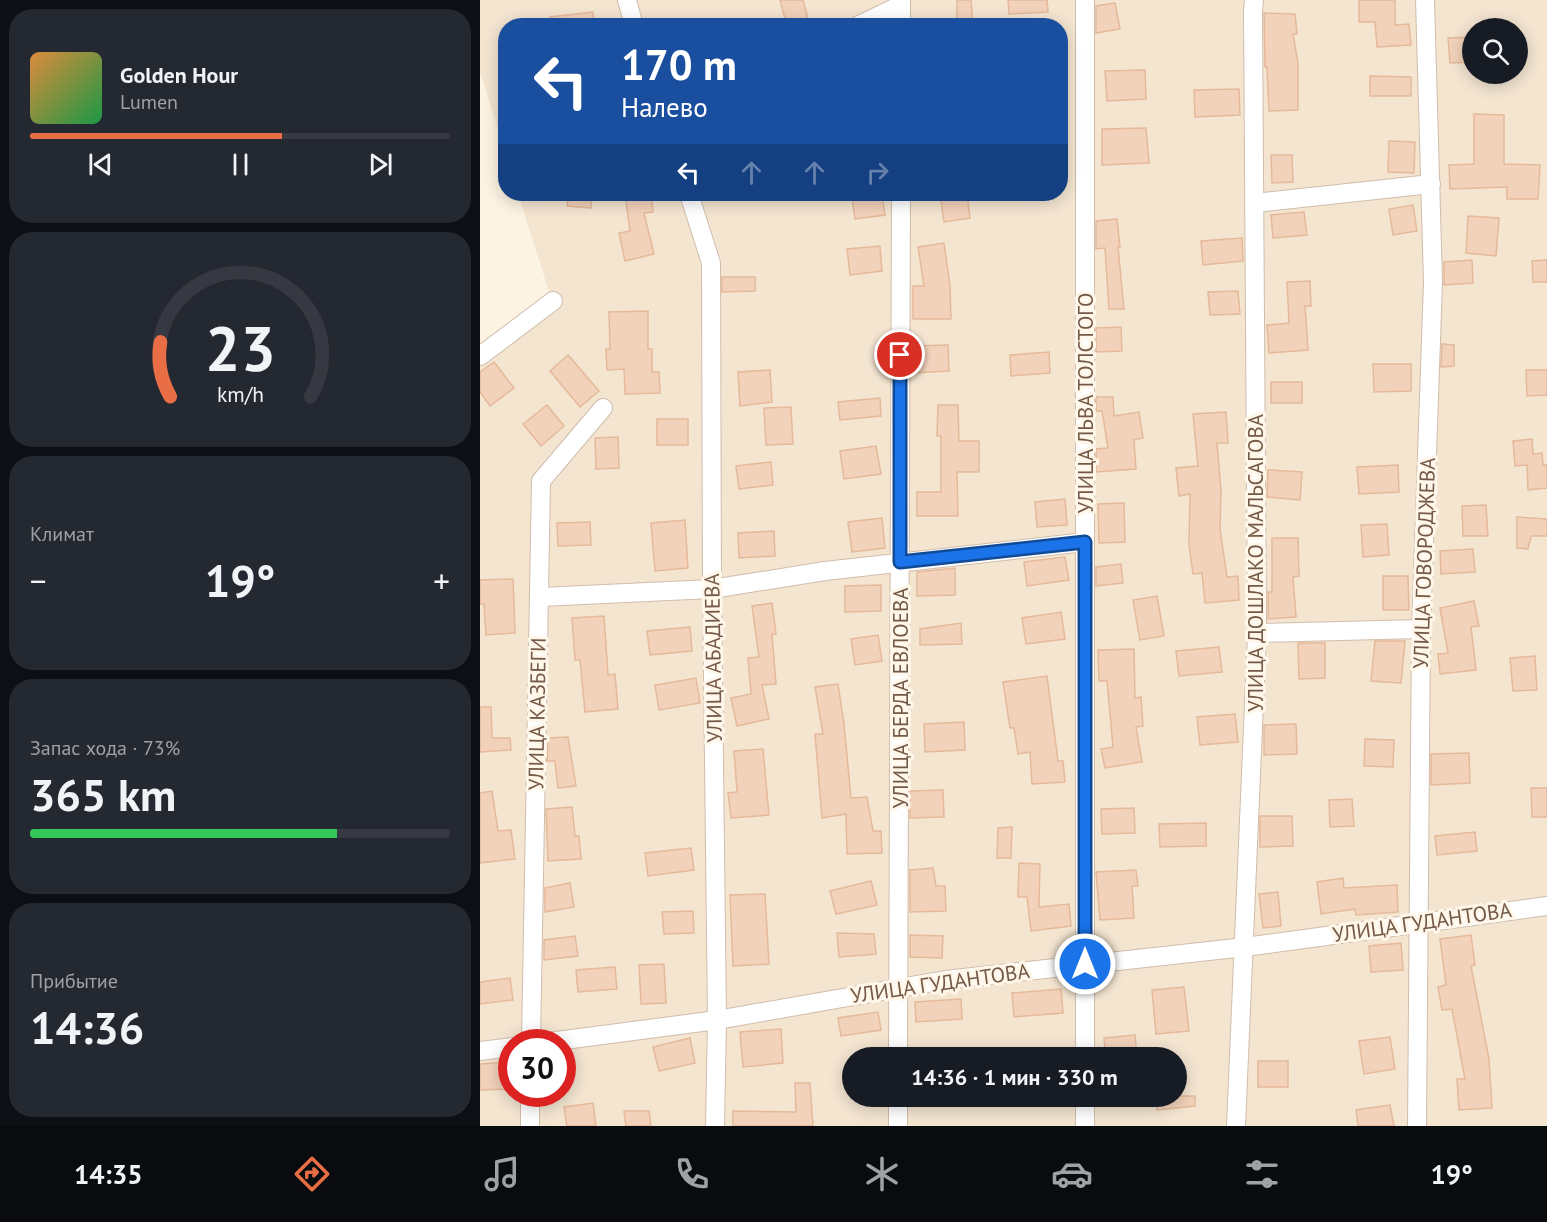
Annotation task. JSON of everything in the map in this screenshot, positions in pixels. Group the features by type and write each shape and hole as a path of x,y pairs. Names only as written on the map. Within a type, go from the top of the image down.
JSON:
{"street":[{"path":"627,0 632,18"},
{"name":"УЛИЦА ЛЬВА ТОЛСТОГО","path":"1084,0 1085,1047"},
{"name":"УЛИЦА ДОШЛАКО МАЛЬСАГОВА","path":"1236,1126 1257,633 1254,0"},
{"name":"УЛИЦА ГОВОРОДЖЕВА","path":"1417,1126 1421,629 1433,282 1425,0"},
{"path":"872,18 901,3"},
{"path":"1256,203 1431,184"},
{"name":"УЛИЦА АБАДИЕВА","path":"691,201 711,263 717,1020 715,1126"},
{"name":"УЛИЦА БЕРДА ЕВЛОЕВА","path":"898,1047 900,201"},
{"path":"480,356 552,301"},
{"name":"УЛИЦА КАЗБЕГИ","path":"531,1029 542,481 603,408"},
{"path":"540,597 712,589 825,571 1085,542"},
{"path":"1257,633 1421,629"},
{"name":"УЛИЦА ГУДАНТОВА","path":"576,1038 717,1020 899,987 1245,947 1547,906"},
{"path":"480,1051 498,1049"},
{"path":"530,1107 530,1126"},
{"path":"898,1107 898,1126"},
{"path":"1084,1126 1085,1107"}],"shaded area":[{"path":"480,0 1547,0 1547,1126 480,1126 480,356 552,301 520,201 1068,201 1068,18 498,18 498,130 480,72"}],"building":[{"path":"780,0 803,0 808,18 785,18"},
{"path":"957,0 971,0 972,18 957,18"},
{"path":"1008,0 1047,0 1048,12 1009,14"},
{"path":"1359,0 1395,0 1395,25 1409,24 1411,45 1377,47 1375,22 1359,22"},
{"path":"1115,3 1120,29 1096,33 1096,6"},
{"path":"593,12 593,18 550,18"},
{"path":"1264,13 1295,14 1297,34 1293,34 1298,63 1298,110 1269,111"},
{"path":"1462,37 1462,62 1450,63 1448,38"},
{"path":"1145,70 1146,99 1107,101 1105,71"},
{"path":"1370,76 1411,77 1411,96 1370,96"},
{"path":"1239,89 1240,115 1195,117 1194,90"},
{"path":"1474,114 1504,115 1504,164 1540,165 1538,199 1507,199 1507,187 1450,189 1449,165 1474,164"},
{"path":"1146,128 1149,163 1102,165 1102,129"},
{"path":"1389,141 1415,142 1414,173 1388,172"},
{"path":"1271,155 1292,155 1293,182 1272,183"},
{"path":"568,201 592,201 591,208 567,206"},
{"path":"626,201 652,201 653,212 644,213 654,254 625,261 619,233 630,231"},
{"path":"852,201 883,201 885,215 855,219"},
{"path":"941,201 968,201 970,218 944,222"},
{"path":"1413,205 1417,231 1393,235 1389,209"},
{"path":"1304,212 1307,235 1273,238 1271,215"},
{"path":"1468,216 1499,218 1496,256 1466,253"},
{"path":"1117,219 1124,309 1109,309 1105,248 1096,249 1096,221"},
{"path":"1242,238 1243,261 1203,265 1201,241"},
{"path":"944,243 950,286 951,319 913,319 913,286 924,286 918,247"},
{"path":"880,246 882,271 850,275 847,249"},
{"path":"1472,260 1473,283 1444,285 1444,262"},
{"path":"1547,260 1547,282 1533,282 1532,261"},
{"path":"722,277 755,277 755,291 722,292"},
{"path":"1310,281 1311,306 1305,306 1308,350 1269,353 1267,325 1289,323 1287,282"},
{"path":"1238,291 1240,314 1210,315 1208,292"},
{"path":"648,311 648,349 652,349 652,372 659,372 660,393 625,394 624,369 607,370 606,349 610,349 609,312"},
{"path":"1121,327 1122,351 1096,352 1096,328"},
{"path":"1442,344 1454,345 1454,366 1441,367"},
{"path":"948,345 949,371 913,373 912,346"},
{"path":"1049,352 1050,373 1011,376 1010,355"},
{"path":"568,355 599,391 580,407 550,371"},
{"path":"494,362 514,388 490,406 480,392 480,372"},
{"path":"1373,364 1411,364 1411,391 1374,392"},
{"path":"770,370 772,402 740,406 738,372"},
{"path":"1526,370 1547,370 1547,395 1527,396"},
{"path":"1271,382 1302,382 1302,403 1271,403"},
{"path":"1096,397 1113,397 1114,416 1139,412 1143,438 1134,440 1136,469 1096,472 1096,449 1108,448 1102,411 1096,411"},
{"path":"880,398 881,416 840,420 838,402"},
{"path":"547,405 564,426 541,446 523,424"},
{"path":"938,405 958,405 959,441 979,441 979,472 957,472 958,516 917,516 917,492 941,492 941,436 937,436"},
{"path":"791,407 793,444 766,445 764,408"},
{"path":"1226,412 1228,443 1217,443 1221,491 1220,529 1227,577 1238,576 1239,600 1205,603 1202,573 1193,574 1189,544 1190,494 1179,496 1176,468 1198,466 1193,414"},
{"path":"657,419 688,419 688,445 657,445"},
{"path":"618,437 619,468 596,469 595,438"},
{"path":"1532,439 1533,454 1542,453 1543,465 1547,465 1547,488 1528,490 1527,465 1515,466 1513,441"},
{"path":"876,446 881,474 844,479 840,451"},
{"path":"771,462 773,485 739,489 736,466"},
{"path":"1398,465 1399,492 1359,494 1357,467"},
{"path":"1268,470 1302,472 1300,500 1267,497"},
{"path":"1065,499 1067,525 1037,527 1035,502"},
{"path":"1124,503 1125,542 1099,543 1098,504"},
{"path":"1486,505 1488,536 1463,536 1462,506"},
{"path":"1517,517 1547,519 1547,536 1531,536 1528,549 1517,548"},
{"path":"882,518 885,548 852,552 848,522"},
{"path":"685,520 688,568 655,571 651,523"},
{"path":"590,522 591,545 558,546 557,523"},
{"path":"1387,524 1389,555 1363,557 1361,525"},
{"path":"774,531 775,556 739,558 738,533"},
{"path":"1272,538 1298,538 1299,576 1293,577 1296,617 1268,619 1268,592 1272,592"},
{"path":"1473,549 1475,572 1441,574 1440,551"},
{"path":"1065,557 1069,580 1027,586 1024,562"},
{"path":"1121,564 1123,583 1096,586 1096,567"},
{"path":"955,568 955,595 917,596 917,572"},
{"path":"1383,576 1408,576 1409,610 1383,610"},
{"path":"513,579 515,633 486,635 484,604 480,604 480,580"},
{"path":"881,585 881,611 845,612 845,586"},
{"path":"1157,596 1164,636 1140,640 1133,600"},
{"path":"1474,601 1479,626 1471,627 1476,670 1440,674 1438,654 1448,653 1440,608"},
{"path":"772,603 776,634 772,634 776,684 762,685 769,719 737,726 731,698 751,694 748,658 759,657 752,606"},
{"path":"1061,612 1065,639 1026,644 1022,618"},
{"path":"604,616 608,675 615,674 618,709 585,712 580,660 575,660 572,618"},
{"path":"961,623 962,644 920,645 920,629"},
{"path":"690,627 692,651 650,655 647,631"},
{"path":"878,635 882,661 855,665 851,639"},
{"path":"1375,641 1405,641 1401,683 1371,681"},
{"path":"1298,643 1325,643 1325,678 1299,679"},
{"path":"1219,647 1222,672 1179,676 1176,651"},
{"path":"1134,649 1135,698 1141,697 1143,726 1136,727 1142,762 1105,768 1101,749 1113,747 1107,681 1099,681 1098,650"},
{"path":"1535,656 1537,690 1513,691 1510,658"},
{"path":"1047,676 1058,761 1063,761 1065,782 1032,784 1030,752 1018,754 1014,728 1010,728 1003,682"},
{"path":"696,678 700,703 659,710 655,685"},
{"path":"838,684 851,798 867,797 873,831 881,831 882,853 847,854 846,814 822,818 815,734 823,734 815,687"},
{"path":"480,707 491,707 492,738 510,738 511,750 480,752"},
{"path":"1235,714 1238,742 1200,745 1197,717"},
{"path":"964,722 965,750 925,752 924,724"},
{"path":"1296,724 1297,754 1264,755 1264,725"},
{"path":"568,737 576,786 558,788 555,761 547,761 548,738"},
{"path":"1365,739 1394,740 1393,767 1364,766"},
{"path":"763,749 769,815 731,818 728,793 737,792 734,751"},
{"path":"1469,753 1470,783 1431,785 1431,754"},
{"path":"1531,788 1547,788 1547,817 1532,817"},
{"path":"943,790 944,817 910,818 910,791"},
{"path":"492,791 498,831 511,830 515,859 480,863 480,793"},
{"path":"1352,799 1354,826 1330,827 1329,800"},
{"path":"572,807 575,836 579,836 581,859 548,861 546,809"},
{"path":"1134,808 1135,833 1102,834 1101,809"},
{"path":"1260,816 1292,816 1293,846 1260,847"},
{"path":"1206,823 1206,846 1160,847 1159,824"},
{"path":"1012,827 1011,858 997,858 998,828"},
{"path":"1475,832 1477,851 1437,855 1435,836"},
{"path":"691,848 694,870 648,876 645,853"},
{"path":"1019,863 1040,864 1039,907 1069,904 1071,926 1031,931 1027,897 1018,897"},
{"path":"933,868 936,886 945,886 946,911 910,912 910,870"},
{"path":"1136,870 1138,886 1132,886 1134,918 1100,920 1096,872"},
{"path":"1343,878 1344,888 1397,885 1398,912 1356,915 1355,909 1321,914 1317,882"},
{"path":"871,881 877,905 836,914 830,891"},
{"path":"570,883 574,907 545,912 545,888"},
{"path":"1278,892 1281,926 1263,928 1259,894"},
{"path":"765,894 769,964 733,966 730,895"},
{"path":"693,911 694,933 664,934 662,912"},
{"path":"837,933 874,934 876,954 839,957"},
{"path":"910,935 943,936 942,958 910,957"},
{"path":"1471,935 1475,965 1471,966 1489,1059 1492,1108 1459,1110 1457,1079 1465,1079 1452,1009 1442,1010 1438,987 1446,985 1440,939"},
{"path":"575,936 578,956 544,960 544,940"},
{"path":"1401,943 1403,970 1371,972 1369,946"},
{"path":"664,964 666,1003 641,1004 639,965"},
{"path":"615,967 617,989 578,992 576,970"},
{"path":"510,978 513,1000 480,1004 480,982"},
{"path":"1184,987 1189,1031 1156,1034 1152,990"},
{"path":"1061,989 1063,1013 1014,1017 1012,993"},
{"path":"961,999 962,1019 916,1022 915,1002"},
{"path":"878,1012 881,1030 841,1036 838,1018"},
{"path":"781,1029 783,1063 743,1067 740,1032"},
{"path":"1135,1035 1136,1047 1105,1047 1104,1038"},
{"path":"1390,1037 1395,1069 1364,1074 1359,1041"},
{"path":"690,1038 695,1063 659,1071 653,1047"},
{"path":"1258,1061 1288,1061 1288,1087 1258,1087"},
{"path":"498,1063 498,1089 480,1090 480,1064"},
{"path":"795,1083 810,1083 813,1126 733,1126 733,1111 796,1112"},
{"path":"1187,1096 1195,1096 1195,1106 1187,1107"},
{"path":"593,1103 596,1126 567,1126 564,1107"},
{"path":"1390,1105 1394,1126 1358,1126 1356,1110"},
{"path":"1157,1107 1186,1107 1157,1110"},
{"path":"624,1111 649,1111 651,1126 626,1126"}],"route":[{"path":"900,355 900,562 1085,542 1085,964"}]}
